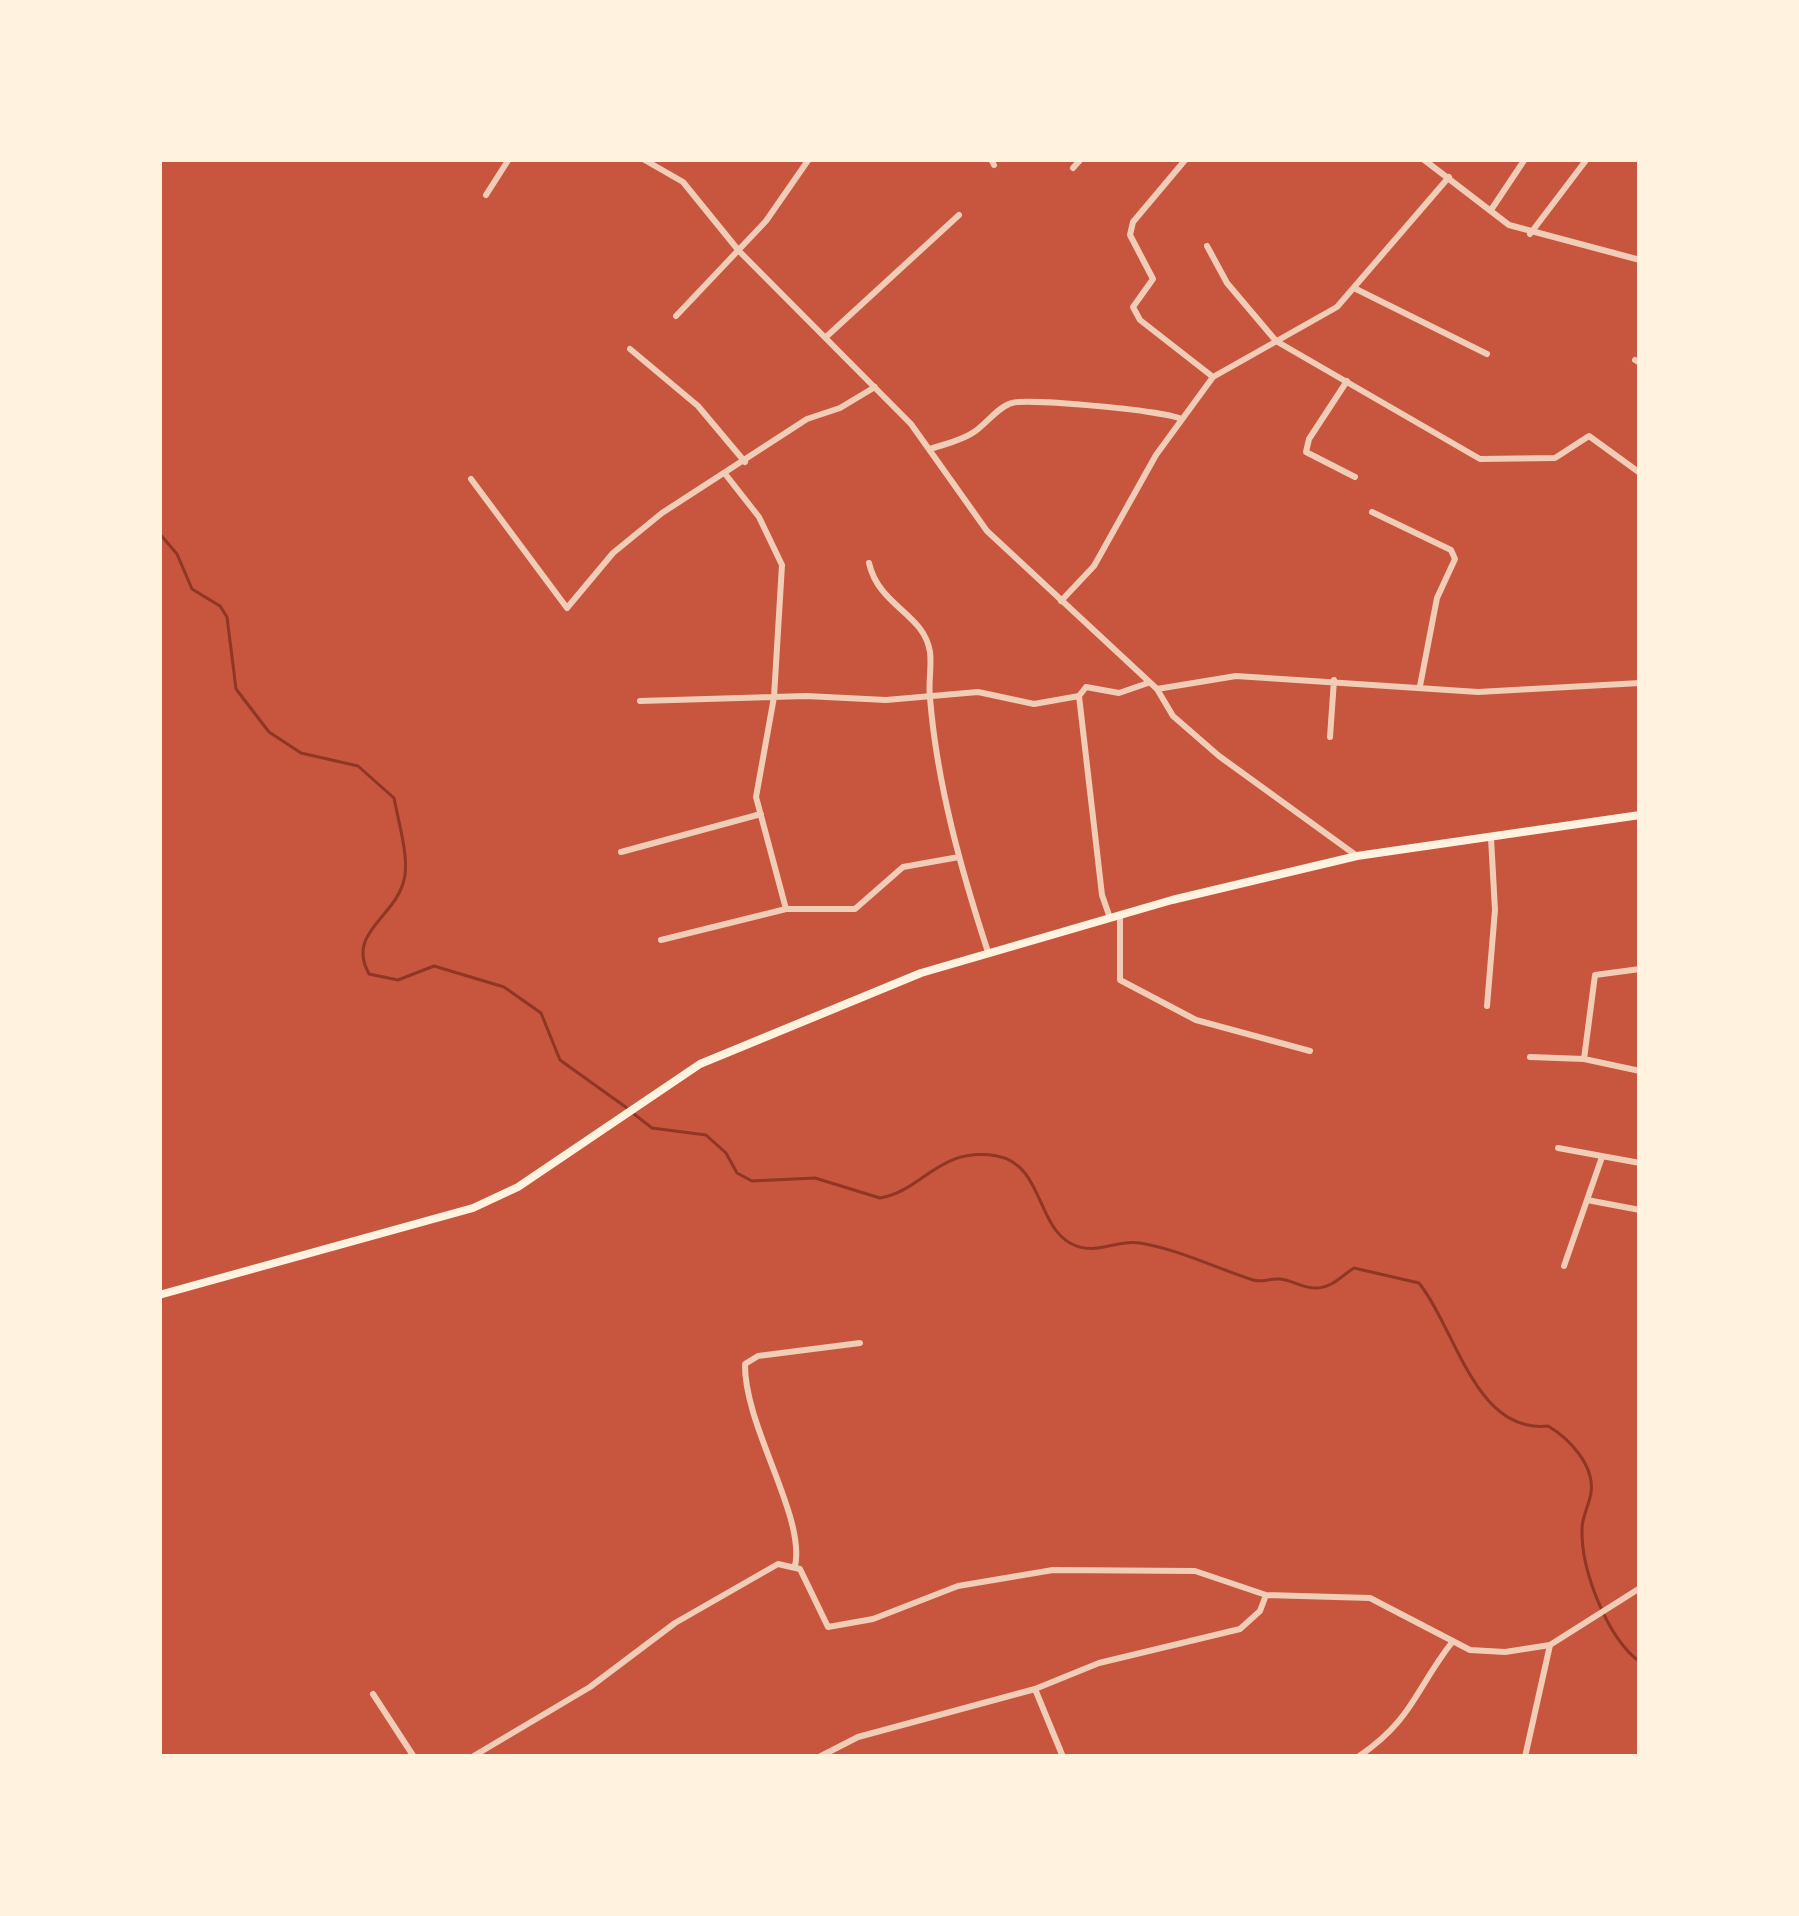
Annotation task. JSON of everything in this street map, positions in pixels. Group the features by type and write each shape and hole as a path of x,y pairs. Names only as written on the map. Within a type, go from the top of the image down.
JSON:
{"main road":[{"path":"159,1294 473,1208 518,1187 700,1064 988,952 1357,856 1640,815"}],"street":[{"path":"486,195 509,159"},
{"path":"643,159 683,182 739,251 875,387 929,449 986,531 1157,688 1174,716 1219,756 1357,856"},
{"path":"676,316 739,251 808,159"},
{"path":"1073,168 1081,159"},
{"path":"1186,159 1133,223 1130,235 1154,278 1133,307 1140,320 1213,377"},
{"path":"1423,159 1530,234 1640,260"},
{"path":"1491,210 1525,159"},
{"path":"1530,234 1586,159"},
{"path":"1061,601 1094,566 1181,419 1213,377 1337,307 1449,177"},
{"path":"826,337 958,215"},
{"path":"1207,246 1228,283 1276,341 1490,463 1555,458 1589,436 1640,473"},
{"path":"1356,289 1487,354"},
{"path":"631,349 698,406 745,462"},
{"path":"1346,381 1309,439 1306,452 1355,477"},
{"path":"471,479 567,608 631,536 807,419 840,408 875,387"},
{"path":"929,449 967,437 1012,403 1087,404 1172,413 1181,419"},
{"path":"726,475 759,517 782,565 774,697 757,781 786,909"},
{"path":"1372,512 1451,550 1455,559 1437,598 1420,686"},
{"path":"869,563 874,586 924,635 930,698 959,856 988,952"},
{"path":"1157,688 1236,676 1478,692 1640,683"},
{"path":"1330,736 1334,679"},
{"path":"640,701 930,698 978,692 1034,704 1079,696 1086,687 1119,693 1148,683"},
{"path":"1079,696 1102,895 1115,916 1120,980 1196,1019 1310,1051"},
{"path":"621,853 761,814"},
{"path":"1487,1006 1495,910 1491,838"},
{"path":"661,940 786,909 855,909 903,867 959,856"},
{"path":"1584,1059 1595,975 1640,969"},
{"path":"1530,1057 1584,1059 1640,1071"},
{"path":"1558,1148 1640,1163"},
{"path":"1564,1266 1602,1156"},
{"path":"1587,1200 1640,1210"},
{"path":"860,1343 758,1356 745,1364 759,1441 795,1541 795,1566 828,1627 873,1619 958,1586 1053,1570 1195,1571 1266,1595 1370,1598 1470,1651 1550,1645 1640,1588"},
{"path":"472,1757 590,1687 635,1648 745,1579 778,1564 795,1566"},
{"path":"819,1757 857,1737 1035,1689 1099,1663 1240,1629 1260,1610 1266,1595"},
{"path":"1358,1757 1384,1740 1416,1705 1454,1641"},
{"path":"1525,1757 1550,1645"},
{"path":"1035,1689 1063,1757"},
{"path":"373,1694 414,1757"}],"waterway":[{"path":"159,533 177,554 192,589 220,606 227,617 236,689 269,732 301,753 358,766 394,798 405,875 401,890 368,935 363,959 369,974 398,980 434,966 504,987 541,1013 560,1060 627,1108"},
{"path":"634,1114 652,1128 706,1135 726,1153 737,1173 752,1181 815,1178 880,1198 960,1157 997,1156 1023,1170 1051,1223 1079,1247 1140,1243 1253,1280 1280,1279 1310,1288 1331,1284 1354,1268 1419,1283 1485,1396 1502,1414 1523,1424 1548,1426 1585,1463 1591,1493 1582,1525 1583,1546 1591,1583 1617,1637 1640,1662"}]}
